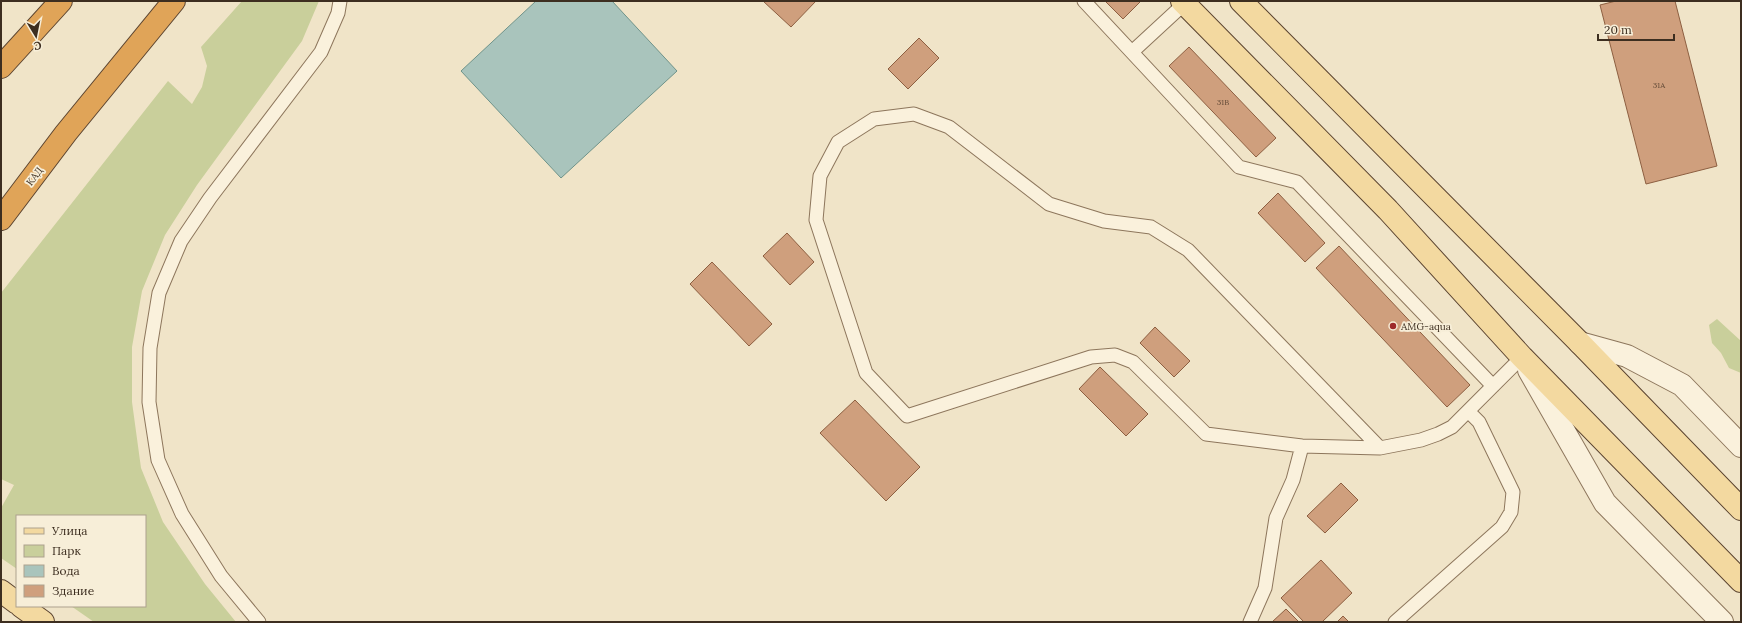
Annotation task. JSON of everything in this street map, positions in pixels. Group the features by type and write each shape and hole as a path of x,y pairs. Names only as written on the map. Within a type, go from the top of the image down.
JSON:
{"highway":[{"path":"1,67 61,1"},
{"name":"КАД","path":"1,219 66,133 174,1"}],"main road":[{"path":"1241,1 1580,343 1741,509"},
{"path":"1183,2 1388,210 1522,357 1741,581"},
{"path":"1,592 16,602"},
{"path":"22,607 43,622"}],"street":[{"path":"1580,343 1627,356 1682,385 1741,446"},
{"path":"1522,357 1605,503 1722,622"}],"lane":[{"path":"259,622 220,576 182,514 158,460 149,402 150,348 159,292 181,241 210,198 321,52 338,13 340,1"},
{"path":"1084,1 1239,167 1297,182 1492,386"},
{"path":"1132,52 1183,2"},
{"path":"1380,448 1188,250 1151,227 1104,221 1049,204 949,127 914,114 874,119 838,142 820,176 816,220 866,372 907,416 1091,357 1115,355 1133,362 1206,434 1302,446 1380,448 1438,434 1452,427 1522,357"},
{"path":"1395,622 1410,617 1502,527 1511,512 1513,492 1479,422 1468,411"},
{"path":"1250,622 1265,588 1276,518 1293,480 1302,446"}],"green space":[{"path":"242,1 319,1 302,41 197,185 165,235 142,291 132,347 132,402 141,468 163,522 205,584 236,622 94,622 72,607 146,607 146,515 16,515 16,568 1,558 1,508 14,485 1,479 1,293 168,81 192,104 202,87 207,66 201,47"},
{"path":"1717,319 1741,341 1741,373 1729,368 1721,353 1712,343 1709,325"}],"water":[{"path":"536,1 612,1 677,71 561,178 461,71"}],"building":[{"path":"763,1 816,1 791,27"},
{"path":"1105,1 1141,1 1123,19"},
{"path":"1616,1 1675,1 1717,166 1646,184 1600,5"},
{"path":"919,38 939,58 908,89 888,69"},
{"path":"1189,47 1276,138 1256,157 1169,66"},
{"path":"1278,193 1325,243 1305,262 1258,213"},
{"path":"787,233 814,262 790,285 763,256"},
{"name":"AMG-aqua","path":"1339,246 1470,385 1447,407 1316,268"},
{"path":"712,262 772,324 749,346 690,284"},
{"path":"1155,327 1190,361 1174,377 1140,343"},
{"path":"1100,367 1148,414 1126,436 1079,389"},
{"path":"855,400 920,467 886,501 820,433"},
{"path":"1341,483 1358,500 1325,533 1307,516"},
{"path":"1321,560 1352,593 1322,622 1304,622 1281,598"},
{"path":"1286,609 1299,622 1272,622"},
{"path":"1343,616 1349,622 1337,622"}],"place":[{"name":"AMG-aqua","path":"1393,326"}]}
